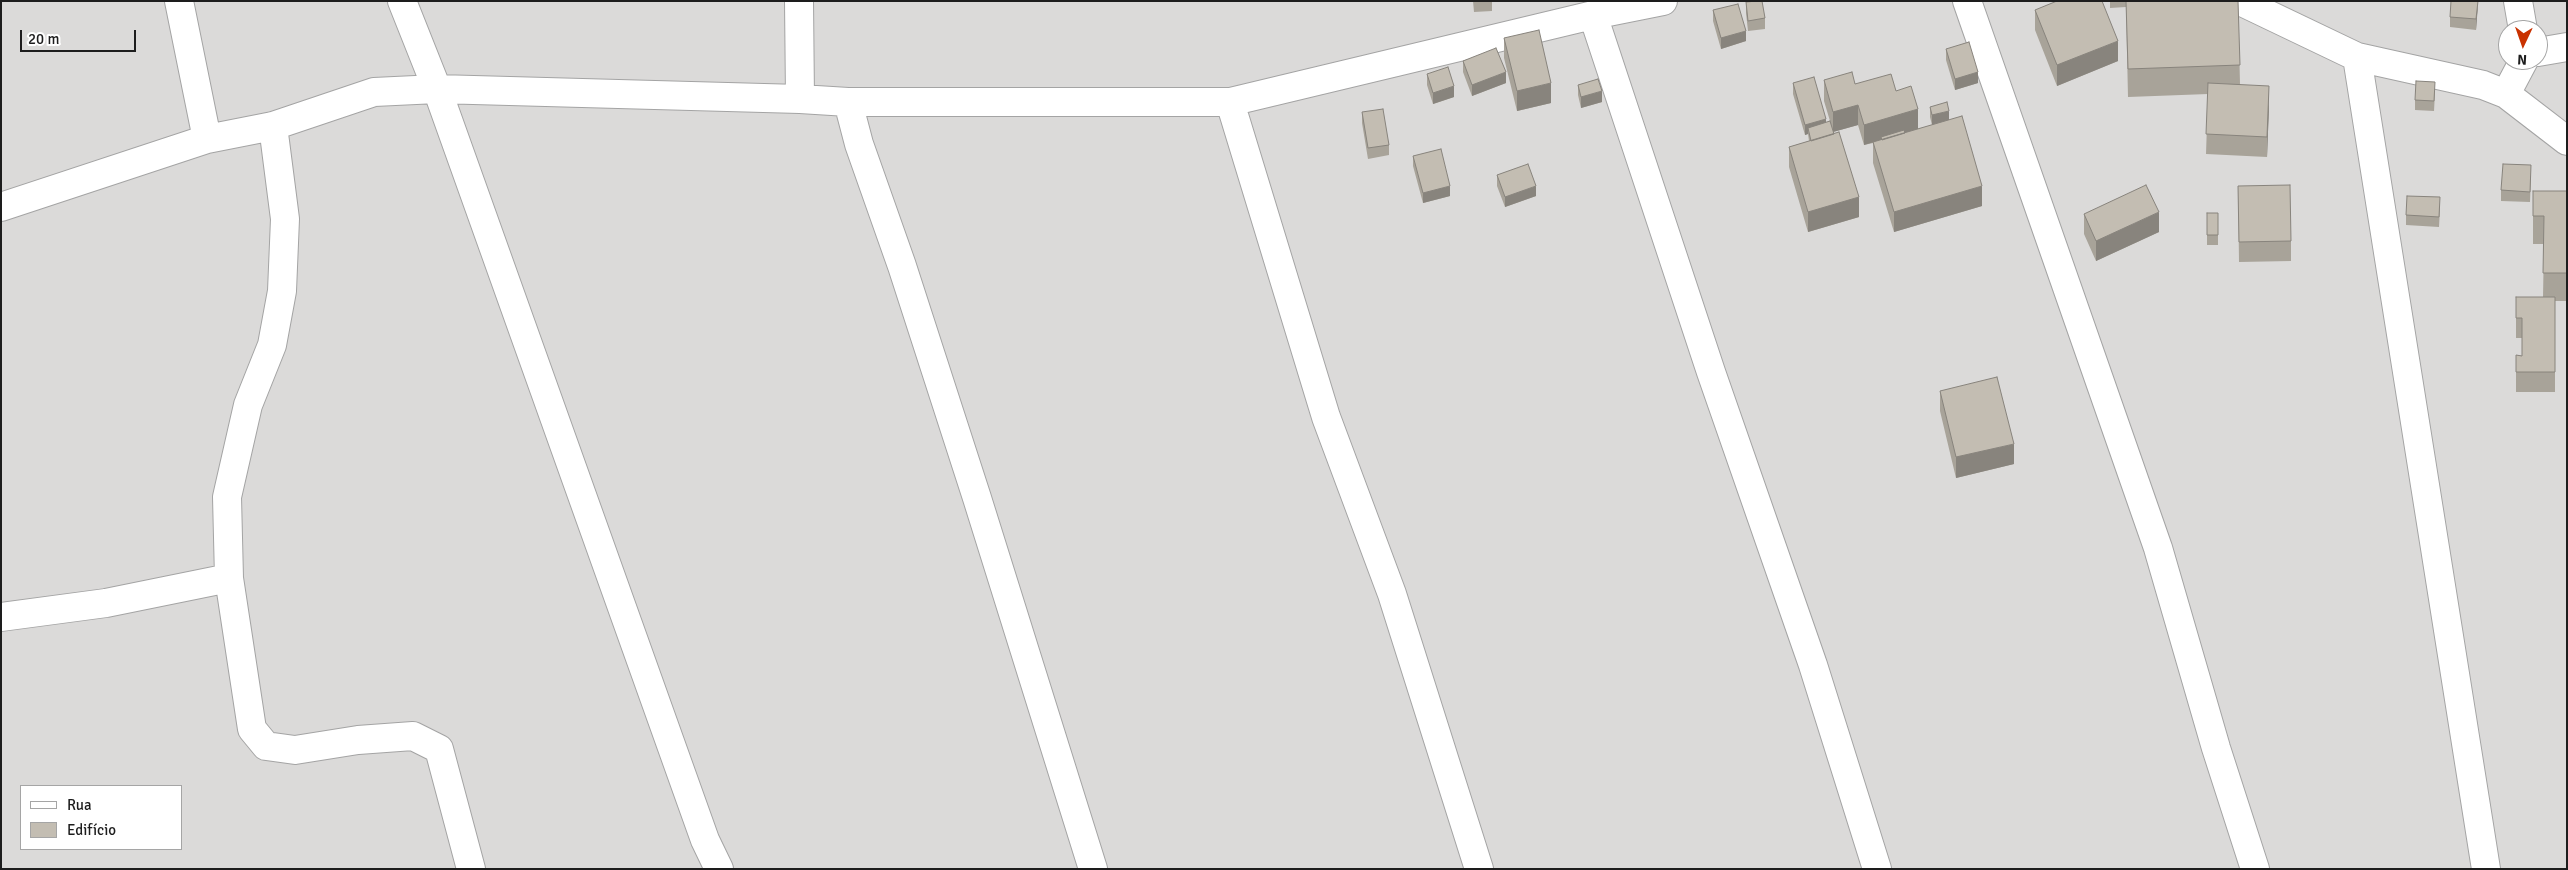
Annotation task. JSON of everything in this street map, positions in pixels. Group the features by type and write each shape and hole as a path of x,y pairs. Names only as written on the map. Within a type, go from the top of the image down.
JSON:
{"street":[{"path":"179,1 207,139"},
{"path":"402,1 437,89 702,831 719,869"},
{"path":"799,1 800,99"},
{"path":"1,207 207,139 273,126 374,92 437,89 848,102 1230,102 1593,15 1662,1"},
{"path":"1967,1 2158,548 2216,748 2255,869"},
{"path":"2240,1 2357,57 2483,85 2506,94 2567,141"},
{"path":"2518,1 2521,20"},
{"path":"1593,15 1714,381 1813,665 1877,869"},
{"path":"2548,51 2567,48"},
{"path":"2357,57 2486,869"},
{"path":"2506,94 2519,70"},
{"path":"848,102 859,144 902,266 977,498 1093,869"},
{"path":"1230,102 1326,417 1392,594 1479,869"},
{"path":"273,126 285,219 282,292 272,345 248,405 227,497 229,578 252,729 266,746 295,750 358,740 412,736 439,749 471,869"},
{"path":"1,617 106,603 229,578"}],"shaded area":[{"path":"1,1 2567,1 2567,869 1,869"}],"building":[{"path":"1762,1 1765,18 1748,21 1746,2"},
{"path":"2057,1 2102,1 2118,41 2057,65 2035,10"},
{"path":"2126,1 2238,1 2240,65 2128,69"},
{"path":"2451,1 2478,1 2476,19 2450,17"},
{"path":"1738,4 1746,31 1721,38 1713,10"},
{"path":"1539,30 1551,83 1517,91 1504,38"},
{"path":"1969,42 1978,72 1955,79 1946,49"},
{"path":"1496,48 1506,72 1472,85 1463,61"},
{"path":"1448,67 1454,86 1433,93 1427,74"},
{"path":"1852,72 1855,84 1891,74 1896,91 1911,86 1918,109 1864,125 1858,105 1833,112 1824,80"},
{"path":"1814,77 1826,119 1805,125 1793,83"},
{"path":"1598,79 1602,91 1581,97 1578,85"},
{"path":"2416,81 2435,82 2434,101 2415,100"},
{"path":"2208,83 2269,86 2267,137 2206,134"},
{"path":"1947,102 1949,111 1932,115 1930,107"},
{"path":"1383,109 1389,145 1368,148 1362,112"},
{"path":"1962,116 1982,186 1894,212 1873,142"},
{"path":"1830,121 1834,134 1811,141 1808,128"},
{"path":"1904,130 1905,133 1882,140 1881,137"},
{"path":"1839,132 1859,197 1808,212 1789,147"},
{"path":"1441,149 1450,186 1423,193 1413,156"},
{"path":"1528,164 1536,186 1505,197 1497,175"},
{"path":"2503,164 2531,165 2530,192 2501,190"},
{"path":"2146,185 2159,212 2096,241 2084,214"},
{"path":"2290,185 2291,241 2239,242 2238,186"},
{"path":"2533,191 2567,191 2567,273 2543,273 2544,216 2533,216"},
{"path":"2407,196 2440,197 2439,217 2406,215"},
{"path":"2207,213 2218,213 2218,235 2207,235"},
{"path":"2516,297 2555,297 2555,372 2516,372 2516,355 2522,356 2522,318 2516,318"},
{"path":"1997,377 2014,444 1956,457 1940,391"}]}
